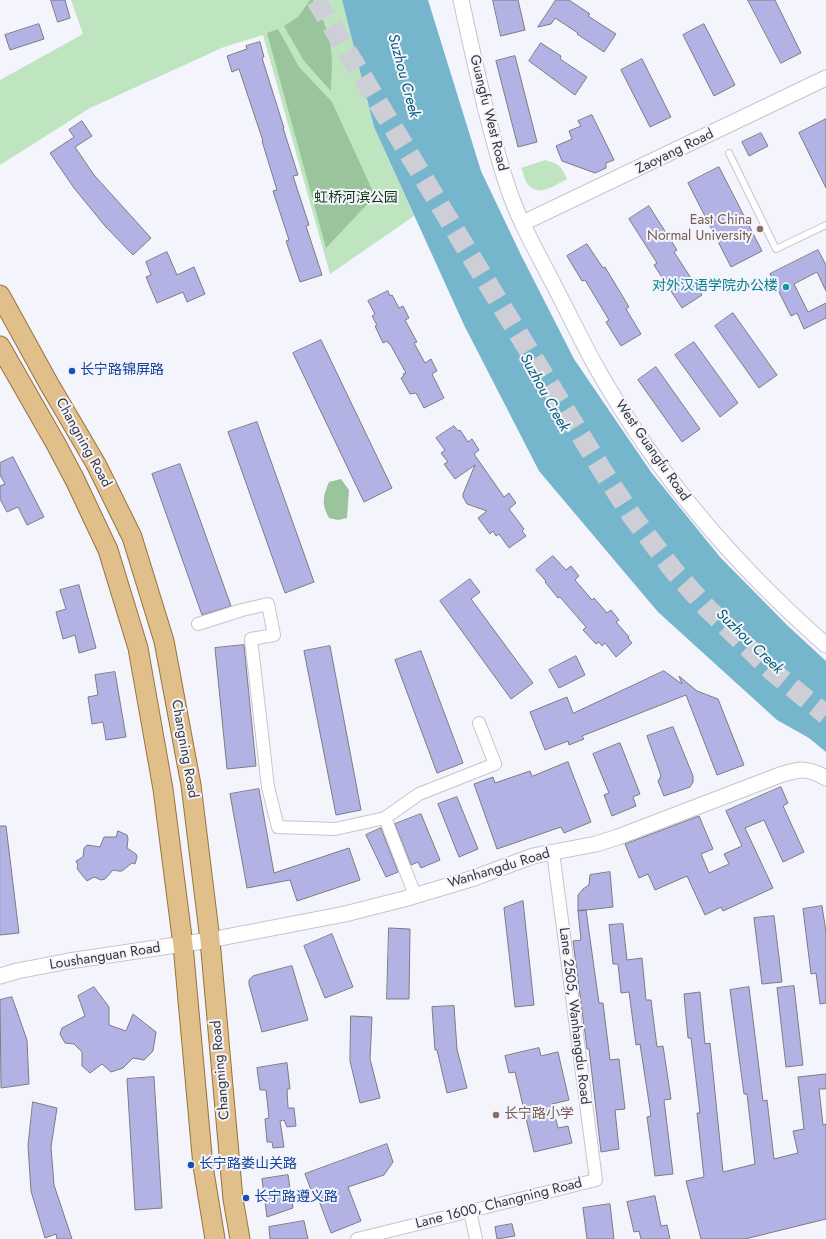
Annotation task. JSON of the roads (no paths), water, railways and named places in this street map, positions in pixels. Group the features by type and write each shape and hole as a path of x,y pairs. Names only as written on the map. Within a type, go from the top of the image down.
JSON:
{"main road":[{"name":"Changning Road","path":"0,295 49,384 96,464 132,537 164,641 191,785 210,940 232,1199 240,1239"},
{"name":"Changning Road","path":"0,346 56,444 75,480 108,550 138,648 163,789 183,945 202,1166 215,1239"}],"street":[{"name":"Guangfu West Road","path":"461,0 491,128 508,189 523,223"},
{"name":"Zaoyang Road","path":"523,223 826,78"},
{"name":"West Guangfu Road","path":"523,223 598,370 645,444 680,492 729,550 792,616 826,645"},
{"path":"198,624 242,610 268,604 274,635 251,639 268,787 278,827 335,829 385,818 419,794 495,764 479,722"},
{"name":"Wanhangdu Road","path":"210,940 345,914 474,878 533,856 596,844 618,837 765,780 798,770 812,771 826,778"},
{"path":"385,818 415,895"},
{"name":"Lane 2505, Wanhangdu Road","path":"553,852 596,1180"},
{"name":"Loushanguan Road","path":"0,976 69,961 210,940"},
{"name":"Lane 1600, Changning Road","path":"356,1239 596,1180"},
{"path":"470,1211 476,1239"}],"lane":[{"path":"729,153 776,249 826,225"}],"water":[{"name":"Suzhou Creek","path":"342,0 428,0 481,171 521,255 574,359 651,472 720,557 787,625 826,661 826,752 809,738 777,720 658,612 539,471 464,325 374,127"}],"tunnel":[{"path":"316,0 464,245 602,470 632,516 674,571 706,607 772,671 826,715"}],"place":[{"name":"East China Normal University","path":"760,229"},
{"name":"对外汉语学院办公楼","path":"786,287"},
{"name":"长宁路锦屏路","path":"72,371"},
{"name":"长宁路小学","path":"496,1115"},
{"name":"长宁路娄山关路","path":"191,1165"},
{"name":"长宁路遵义路","path":"246,1198"}],"park label":[{"name":"虹桥河滨公园","path":"356,199"}]}
